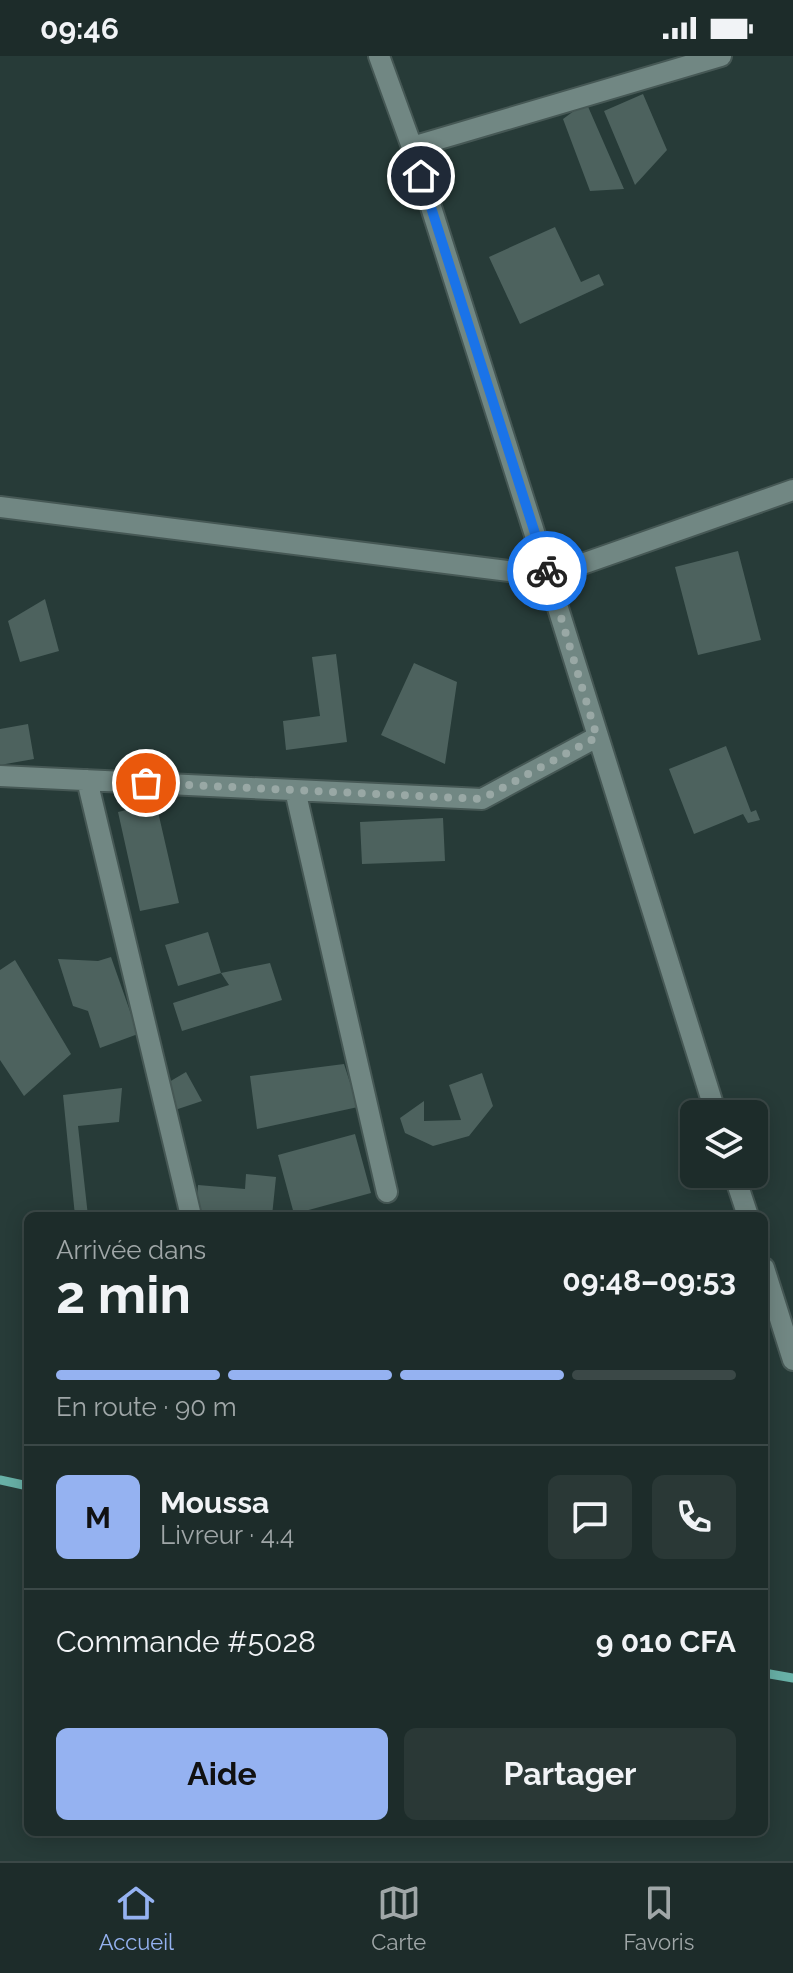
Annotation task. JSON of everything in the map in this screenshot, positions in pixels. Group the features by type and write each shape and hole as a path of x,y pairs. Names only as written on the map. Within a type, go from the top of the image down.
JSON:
{"street":[{"path":"379,56 412,147 712,1100"},
{"path":"412,147 721,56"},
{"path":"0,507 548,576 793,490"},
{"path":"0,776 482,799 597,737"},
{"path":"87,780 190,1212"},
{"path":"295,790 387,1192"},
{"path":"739,1188 747,1212"},
{"path":"768,1281 793,1360"}],"building":[{"path":"643,94 667,150 635,185 604,111"},
{"path":"586,102 624,189 590,191 563,119"},
{"path":"555,227 581,282 599,274 604,285 520,324 489,257"},
{"path":"738,551 761,640 698,655 675,567"},
{"path":"45,599 59,651 20,662 8,621"},
{"path":"336,654 347,742 286,750 283,721 320,716 312,657"},
{"path":"414,663 457,682 445,764 381,735"},
{"path":"28,724 34,759 0,765 0,729"},
{"path":"726,746 751,812 756,810 760,820 748,823 743,814 694,834 669,769"},
{"path":"156,803 179,903 140,911 118,812"},
{"path":"443,818 445,861 362,864 360,822"},
{"path":"208,932 221,973 178,986 165,945"},
{"path":"111,957 138,1034 100,1048 88,1011 73,1006 58,959 98,961"},
{"path":"15,960 71,1054 24,1096 0,1060 0,970"},
{"path":"270,963 282,1000 182,1031 173,1003 229,985 221,973"},
{"path":"344,1064 358,1107 257,1129 250,1076"},
{"path":"186,1072 202,1101 175,1110 169,1082"},
{"path":"482,1073 493,1106 469,1136 433,1146 405,1133 400,1118 424,1101 424,1121 461,1120 449,1085"},
{"path":"122,1088 119,1122 78,1126 88,1212 75,1212 63,1095"},
{"path":"355,1134 371,1193 293,1212 278,1155"},
{"path":"246,1174 276,1177 272,1212 196,1211 198,1185 245,1189"}],"waterway":[{"path":"0,1480 24,1485"},
{"path":"768,1674 793,1678"}],"way so far":[{"path":"146,783 482,799 555,762 597,737 547,571"}],"route":[{"path":"421,176 547,571"}]}
